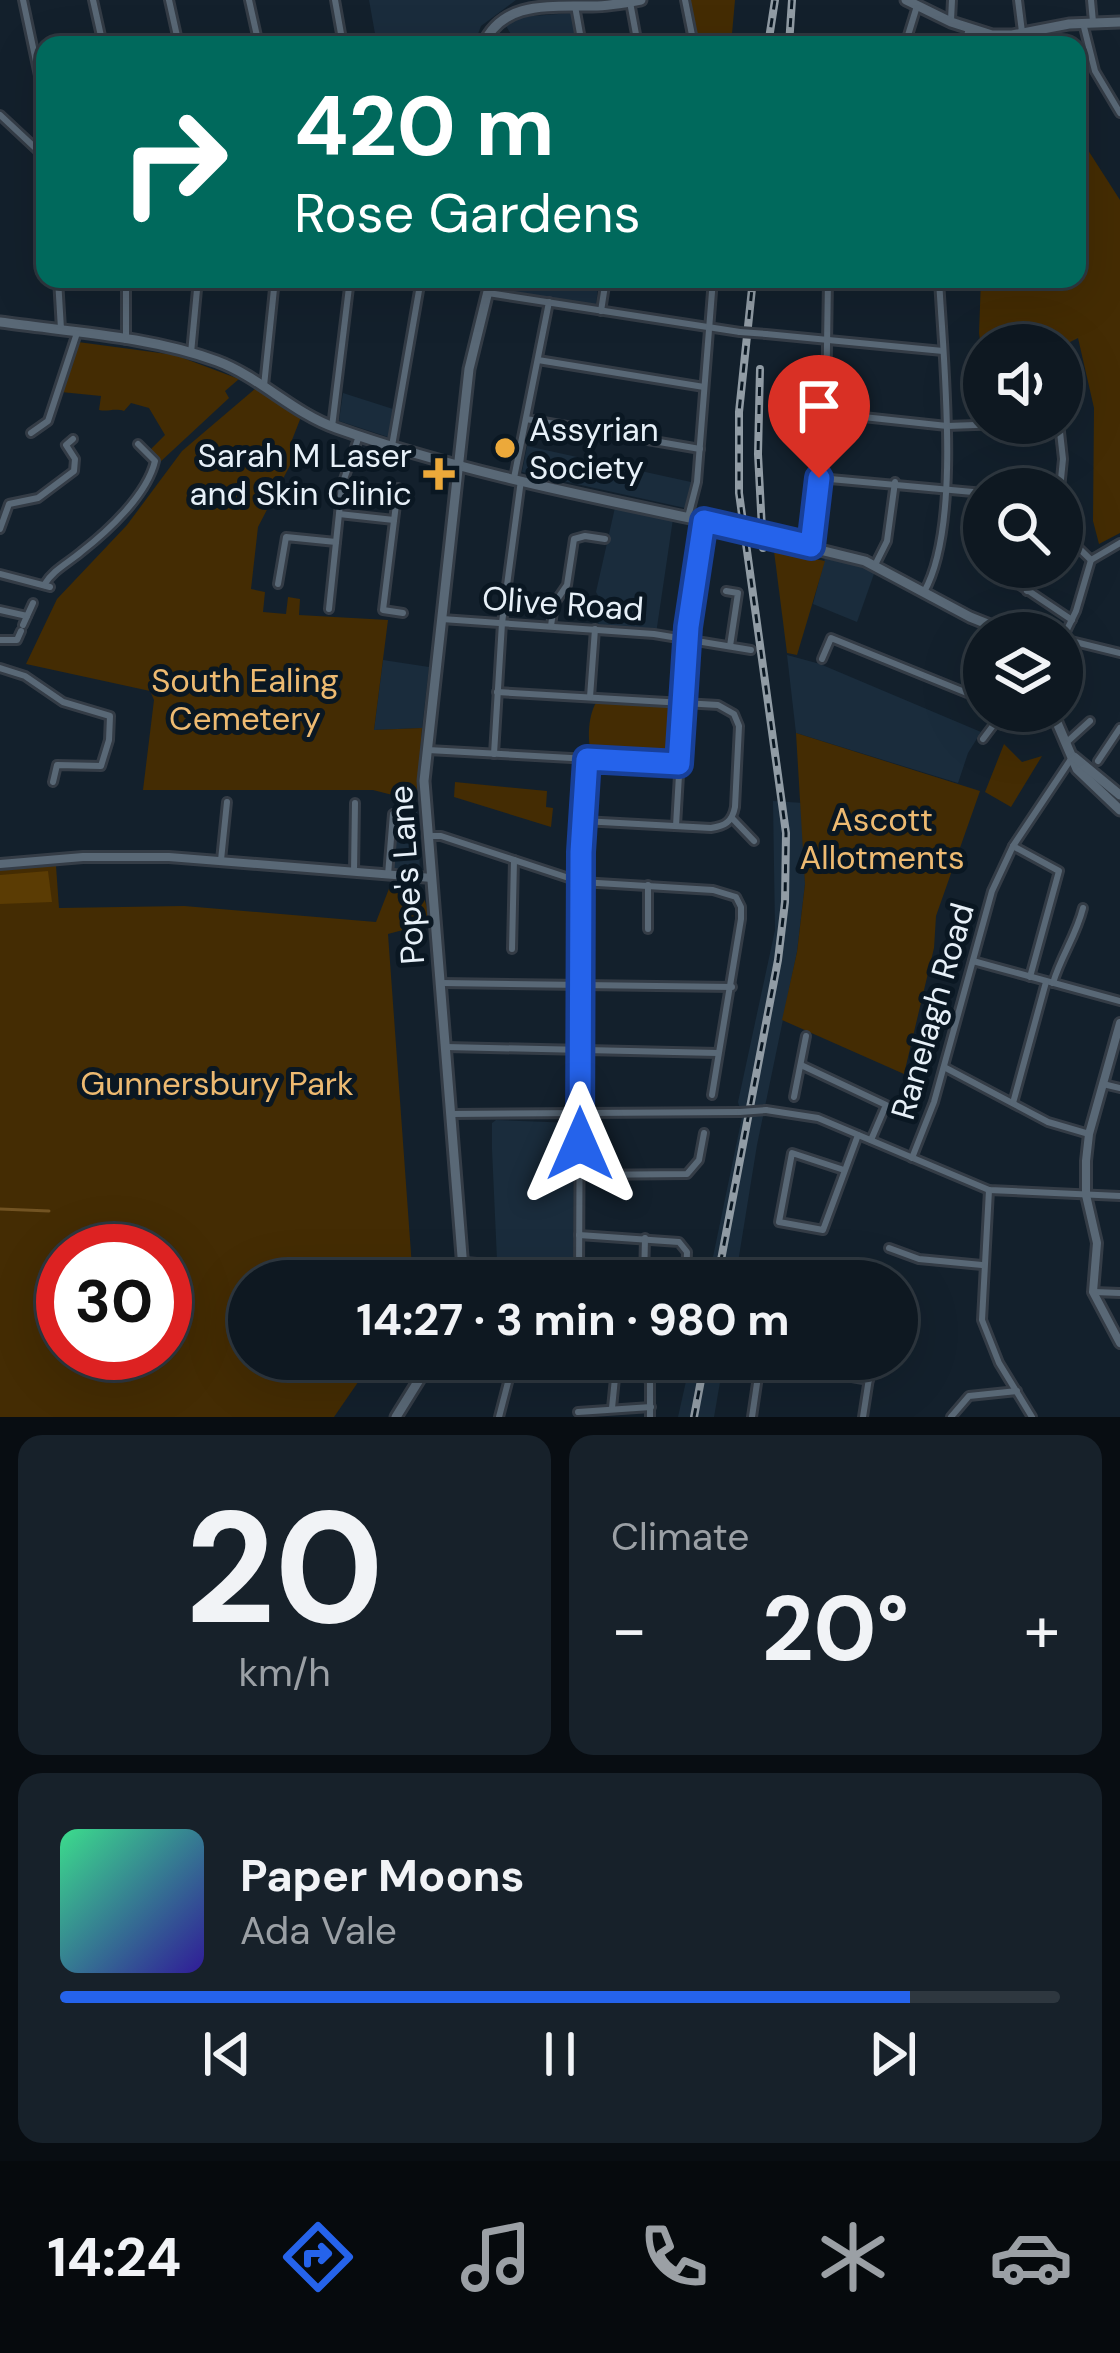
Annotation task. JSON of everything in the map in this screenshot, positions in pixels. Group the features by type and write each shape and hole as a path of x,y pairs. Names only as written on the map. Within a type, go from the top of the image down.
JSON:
{"main road":[{"path":"906,0 992,35 1120,22"},
{"path":"489,36 500,20 530,3 575,6 636,1"},
{"name":"Pope's Lane","path":"464,1260 424,800 461,466 461,426 489,288"},
{"path":"0,322 191,353 238,370 332,427 461,466 811,546 875,566 966,612"},
{"path":"1062,732 1081,774 1120,810"},
{"path":"1074,757 1094,765 1119,794"},
{"path":"397,1417 419,1380"}],"street":[{"path":"23,0 36,61"},
{"path":"93,0 101,36"},
{"path":"169,0 177,36"},
{"path":"249,0 257,36"},
{"path":"335,0 341,36"},
{"path":"686,0 692,36"},
{"path":"951,22 952,0"},
{"path":"1018,0 1022,33"},
{"path":"1091,0 1088,22 1096,70 1120,113"},
{"path":"636,1 638,36"},
{"path":"575,6 580,36"},
{"path":"908,36 917,6"},
{"path":"967,36 969,29"},
{"path":"0,115 36,149"},
{"path":"59,288 61,331"},
{"path":"126,288 126,340"},
{"path":"191,353 196,288"},
{"path":"264,386 274,288"},
{"path":"332,427 349,288"},
{"path":"392,446 420,288"},
{"path":"601,310 605,288"},
{"path":"688,517 700,449 712,288"},
{"path":"811,546 826,413 828,288"},
{"path":"924,592 937,565 944,488 940,288"},
{"path":"488,293 740,332 943,351"},
{"path":"494,754 518,479 549,302"},
{"path":"31,433 47,421 77,333"},
{"path":"538,361 704,387"},
{"path":"826,413 963,425"},
{"path":"526,419 700,449"},
{"path":"329,609 346,465 359,436"},
{"path":"0,529 9,504 38,498 74,471 75,459 66,445 73,439"},
{"path":"0,574 47,586 51,574 105,532 151,474 155,461 138,444"},
{"path":"819,478 963,490"},
{"path":"875,566 887,541 895,482"},
{"path":"398,488 382,610 403,613"},
{"path":"339,514 394,520"},
{"path":"676,826 688,639 704,521"},
{"path":"278,584 286,537 336,542"},
{"path":"551,626 554,604 567,585 574,539 605,539"},
{"path":"1075,612 1091,560 1120,543"},
{"path":"1083,552 1091,560"},
{"path":"1023,588 1060,612"},
{"path":"726,591 739,592 730,646"},
{"path":"0,641 17,640 33,603"},
{"path":"0,610 24,624"},
{"name":"Olive Road","path":"442,619 595,629 751,650"},
{"path":"822,658 836,628"},
{"path":"590,698 595,629"},
{"path":"831,638 963,691"},
{"path":"1083,644 1120,652"},
{"path":"0,668 26,676 63,702 110,716 101,766 57,765 53,782"},
{"path":"497,692 718,705 737,718 732,818 724,826 583,821"},
{"path":"1067,742 1090,722"},
{"path":"1094,765 1120,728"},
{"path":"983,739 988,732"},
{"path":"428,750 679,764"},
{"name":"Ranelagh Road","path":"912,1158 928,1122 992,890 1013,846 1074,757"},
{"path":"579,1260 581,882 587,759"},
{"path":"221,860 227,802"},
{"path":"353,872 355,803"},
{"path":"388,875 393,814"},
{"path":"732,818 754,841"},
{"path":"428,836 441,836 581,882 713,890 736,897 741,919 712,1095"},
{"path":"1013,846 1059,871 1030,977"},
{"path":"0,864 106,857 221,860 432,878"},
{"path":"512,949 514,860"},
{"path":"648,929 649,885"},
{"path":"1013,1103 1050,982 1060,957 1074,941 1083,908"},
{"path":"973,962 1120,1001"},
{"path":"441,983 732,987"},
{"path":"1120,1023 1089,1134 1086,1195 1097,1243 1093,1292 1120,1342"},
{"path":"794,1097 806,1036"},
{"path":"446,1047 719,1053"},
{"path":"801,1065 886,1105 871,1140"},
{"path":"944,1067 1048,1122 1089,1134"},
{"path":"1103,1084 1120,1088"},
{"path":"452,1114 766,1110 808,1115 989,1190 1120,1196"},
{"path":"580,1175 687,1174 699,1160 704,1133"},
{"path":"844,1170 792,1153 779,1222 823,1230 858,1135"},
{"path":"989,1190 980,1304 986,1335 1032,1417"},
{"path":"579,1235 671,1239 683,1246 684,1260"},
{"path":"645,1260 646,1238"},
{"path":"889,1248 919,1259 982,1265"},
{"path":"1093,1292 1120,1293"},
{"path":"499,1417 509,1380"},
{"path":"613,1408 615,1380"},
{"path":"578,1412 613,1408 651,1412 649,1380"},
{"path":"752,1417 758,1380"},
{"path":"863,1417 868,1380"},
{"path":"951,1417 969,1396 1017,1391"}],"shaded area":[{"path":"369,0 516,0 481,26 477,36 375,36"},
{"path":"571,13 575,35 512,36 505,24 520,17"},
{"path":"496,288 598,288 596,305"},
{"path":"343,393 393,409 388,437 339,421"},
{"path":"527,446 691,482 685,508 522,472"},
{"path":"616,503 673,519 656,634 598,625 601,601 596,592"},
{"path":"826,554 875,571 857,622 813,604"},
{"path":"787,655 820,664 963,724 963,732 981,732 958,783 796,733"},
{"path":"383,660 429,667 422,728 374,730"},
{"path":"773,801 803,803 805,884 797,952 738,1260 712,1260 742,1117 738,1102 775,930"},
{"path":"417,810 420,870 387,872 390,814"},
{"path":"48,871 52,902 0,904 0,875"},
{"path":"492,1123 574,1123 573,1260 497,1260"},
{"path":"686,1380 720,1380 714,1417 678,1417"}],"green space":[{"path":"690,0 735,0 732,36 696,36"},
{"path":"1086,147 1120,200 1120,533 1099,544 1093,521 1094,408 1083,360 1083,324 979,324 981,288 1086,288"},
{"path":"78,342 175,355 239,379 225,391 229,398 159,463 150,450 165,435 149,408 131,403 124,411 99,410 101,396 61,392"},
{"name":"South Ealing Cemetery","path":"256,388 301,417 292,440 300,446 258,527 251,589 265,592 263,612 286,614 288,597 300,599 299,615 388,620 374,730 422,728 416,801 373,790 143,790 154,700 150,691 26,664 57,599 127,525 182,451"},
{"path":"774,551 825,561 797,655 787,653"},
{"path":"598,700 673,704 679,709 676,757 671,761 593,757 589,728"},
{"name":"Ascott Allotments","path":"796,733 980,791 936,916 934,948 904,1074 782,1020 805,884"},
{"path":"1004,744 1022,762 1042,756 1011,807 985,792"},
{"path":"455,782 547,791 546,807 553,808 551,827 454,797"},
{"name":"Gunnersbury Park","path":"56,866 59,908 184,906 376,922 392,881 415,889 424,898 429,923 388,934 411,1260 228,1260 228,1380 360,1380 334,1417 0,1417 0,870"}],"waterway":[{"path":"0,1209 49,1211"}],"railway":[{"path":"769,36 775,0"},
{"path":"790,36 792,0"},
{"path":"721,1260 785,902 786,833 739,493 739,412 752,288"},
{"path":"760,369 763,548"},
{"path":"694,1417 701,1380"}],"place":[{"name":"Assyrian Society","path":"505,448"},
{"name":"Sarah M Laser and Skin Clinic","path":"439,474"}],"route":[{"path":"580,1144 581,852 587,759 679,764 688,627 704,521 811,546 819,478"}]}
